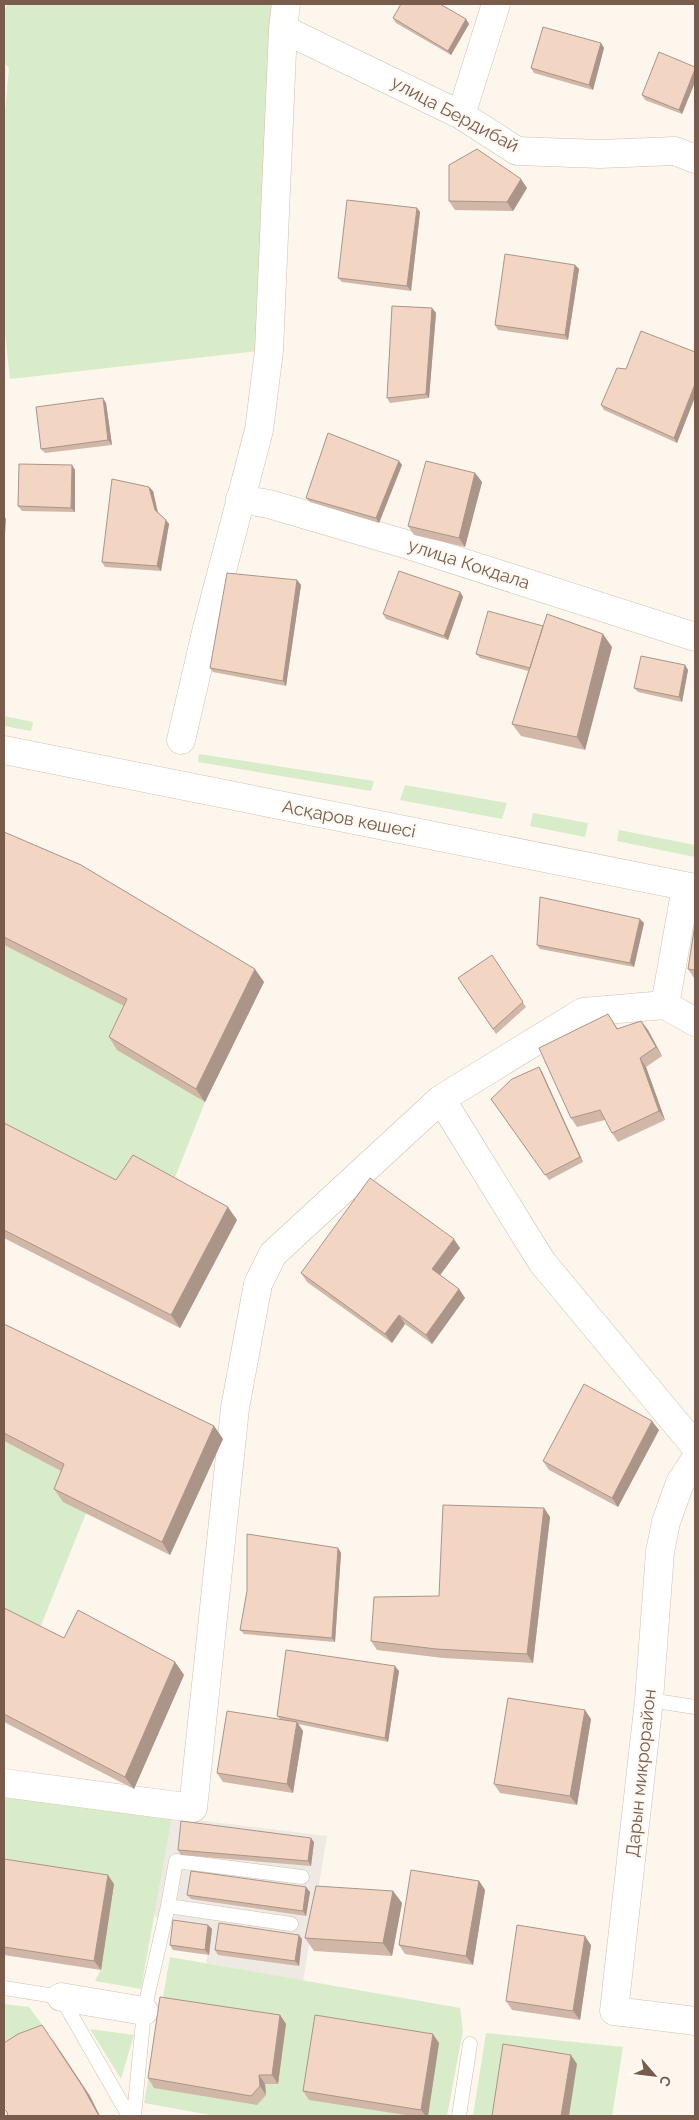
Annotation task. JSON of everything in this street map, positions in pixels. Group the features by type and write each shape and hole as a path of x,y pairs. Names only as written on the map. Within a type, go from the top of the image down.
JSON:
{"street":[{"path":"461,115 496,4"},
{"path":"181,740 240,499 259,430 269,351 285,16"},
{"name":"улица Бердибай","path":"285,16 461,115 518,151 600,154 675,151 695,160"},
{"name":"улица Кокдала","path":"240,499 268,504 402,543 695,636"},
{"name":"Асқаров көшесі","path":"4,750 691,887"},
{"path":"665,1005 691,887"},
{"path":"4,1783 193,1808 236,1408 258,1284 273,1254 441,1099 583,1012 665,1005 695,1022"},
{"path":"441,1099 542,1262 695,1446"},
{"name":"Дарын микрорайон","path":"695,1460 680,1482 666,1522 660,1552 649,1700 614,2011 695,2021"},
{"path":"61,1998 144,2011"}],"lane":[{"path":"649,1700 695,1707"},
{"path":"134,2116 144,2011 168,1906 176,1861 302,1877"},
{"path":"168,1906 291,1924"},
{"path":"4,1988 61,1998 128,2116"},
{"path":"459,2116 470,2044"}],"shaded area":[{"path":"172,1817 327,1836 303,1981 206,1963 212,1929 165,1921 154,1916"}],"green space":[{"path":"7,4 273,4 266,93 259,351 10,379 4,324 4,122 9,68 4,63 4,13"},
{"path":"4,716 33,722 31,731 4,726"},
{"path":"199,754 374,781 371,791 198,762"},
{"path":"405,785 507,803 502,819 400,800"},
{"path":"533,813 588,823 585,837 530,826"},
{"path":"619,830 695,845 695,857 617,841"},
{"path":"4,945 136,1012 205,1102 172,1185 125,1193 4,1131"},
{"path":"4,1441 73,1477 86,1513 38,1633 4,1616"},
{"path":"4,1794 172,1817 141,1989 95,1981 101,1969 4,1867"},
{"path":"170,1957 460,2008 463,2031 447,2116 216,2116 144,2103"},
{"path":"4,2004 29,2007 49,2034 4,2055"},
{"path":"90,2029 134,2035 121,2079"},
{"path":"486,2033 623,2047 612,2116 473,2116"}],"building":[{"path":"401,4 440,4 466,19 448,51 393,18"},
{"path":"543,27 601,43 589,85 531,68"},
{"path":"659,52 695,67 679,110 642,95"},
{"path":"477,149 521,179 507,202 449,201 449,165"},
{"path":"347,200 417,208 407,286 338,278"},
{"path":"505,254 575,265 565,335 495,325"},
{"path":"392,306 432,308 426,394 387,398"},
{"path":"641,331 695,352 695,384 674,438 601,405 617,368 626,369"},
{"path":"103,398 108,440 41,449 36,407"},
{"path":"328,433 399,461 376,518 306,498"},
{"path":"426,461 475,473 459,538 408,526"},
{"path":"19,464 72,465 71,508 18,506"},
{"path":"112,479 149,487 155,510 166,520 157,566 102,562"},
{"path":"399,571 460,592 444,636 383,614"},
{"path":"227,573 297,580 283,681 210,668"},
{"path":"488,611 543,626 530,668 476,654"},
{"path":"547,614 603,634 577,737 512,724"},
{"path":"641,656 685,665 679,697 634,688"},
{"path":"4,832 81,865 255,969 196,1089 109,1037 127,999 4,937"},
{"path":"540,897 640,919 630,963 537,945"},
{"path":"695,924 695,970 688,969"},
{"path":"492,955 523,1002 493,1029 458,978"},
{"path":"608,1014 617,1029 641,1021 656,1047 640,1058 659,1111 612,1133 600,1110 571,1118 539,1048"},
{"path":"539,1067 580,1157 545,1175 491,1099 512,1079"},
{"path":"4,1123 116,1180 133,1155 228,1207 171,1315 4,1230"},
{"path":"370,1178 454,1239 432,1269 459,1289 426,1335 399,1315 385,1334 301,1273"},
{"path":"4,1324 214,1426 162,1542 54,1489 64,1464 4,1433"},
{"path":"584,1384 652,1421 612,1498 543,1461"},
{"path":"443,1505 544,1508 527,1654 436,1649 371,1641 374,1597 439,1596"},
{"path":"247,1534 338,1548 332,1638 240,1630 247,1591"},
{"path":"4,1608 64,1638 78,1610 175,1662 125,1777 4,1714"},
{"path":"286,1650 395,1666 385,1738 277,1716"},
{"path":"508,1698 585,1710 570,1796 494,1784"},
{"path":"227,1711 297,1722 287,1784 217,1773"},
{"path":"181,1821 311,1838 308,1861 178,1850"},
{"path":"4,1859 108,1875 94,1961 4,1947"},
{"path":"411,1870 479,1881 466,1956 399,1945"},
{"path":"191,1871 306,1887 303,1911 187,1895"},
{"path":"316,1886 393,1891 383,1943 305,1938"},
{"path":"173,1920 208,1925 205,1950 170,1945"},
{"path":"219,1923 299,1935 295,1961 215,1950"},
{"path":"517,1925 585,1936 573,2011 506,2001"},
{"path":"160,1997 280,2015 272,2075 259,2075 260,2086 251,2096 148,2078"},
{"path":"315,2015 433,2034 421,2110 303,2091"},
{"path":"42,2025 83,2087 99,2116 8,2116 4,2109 4,2043 18,2034"},
{"path":"503,2044 571,2055 561,2116 492,2116"}]}
